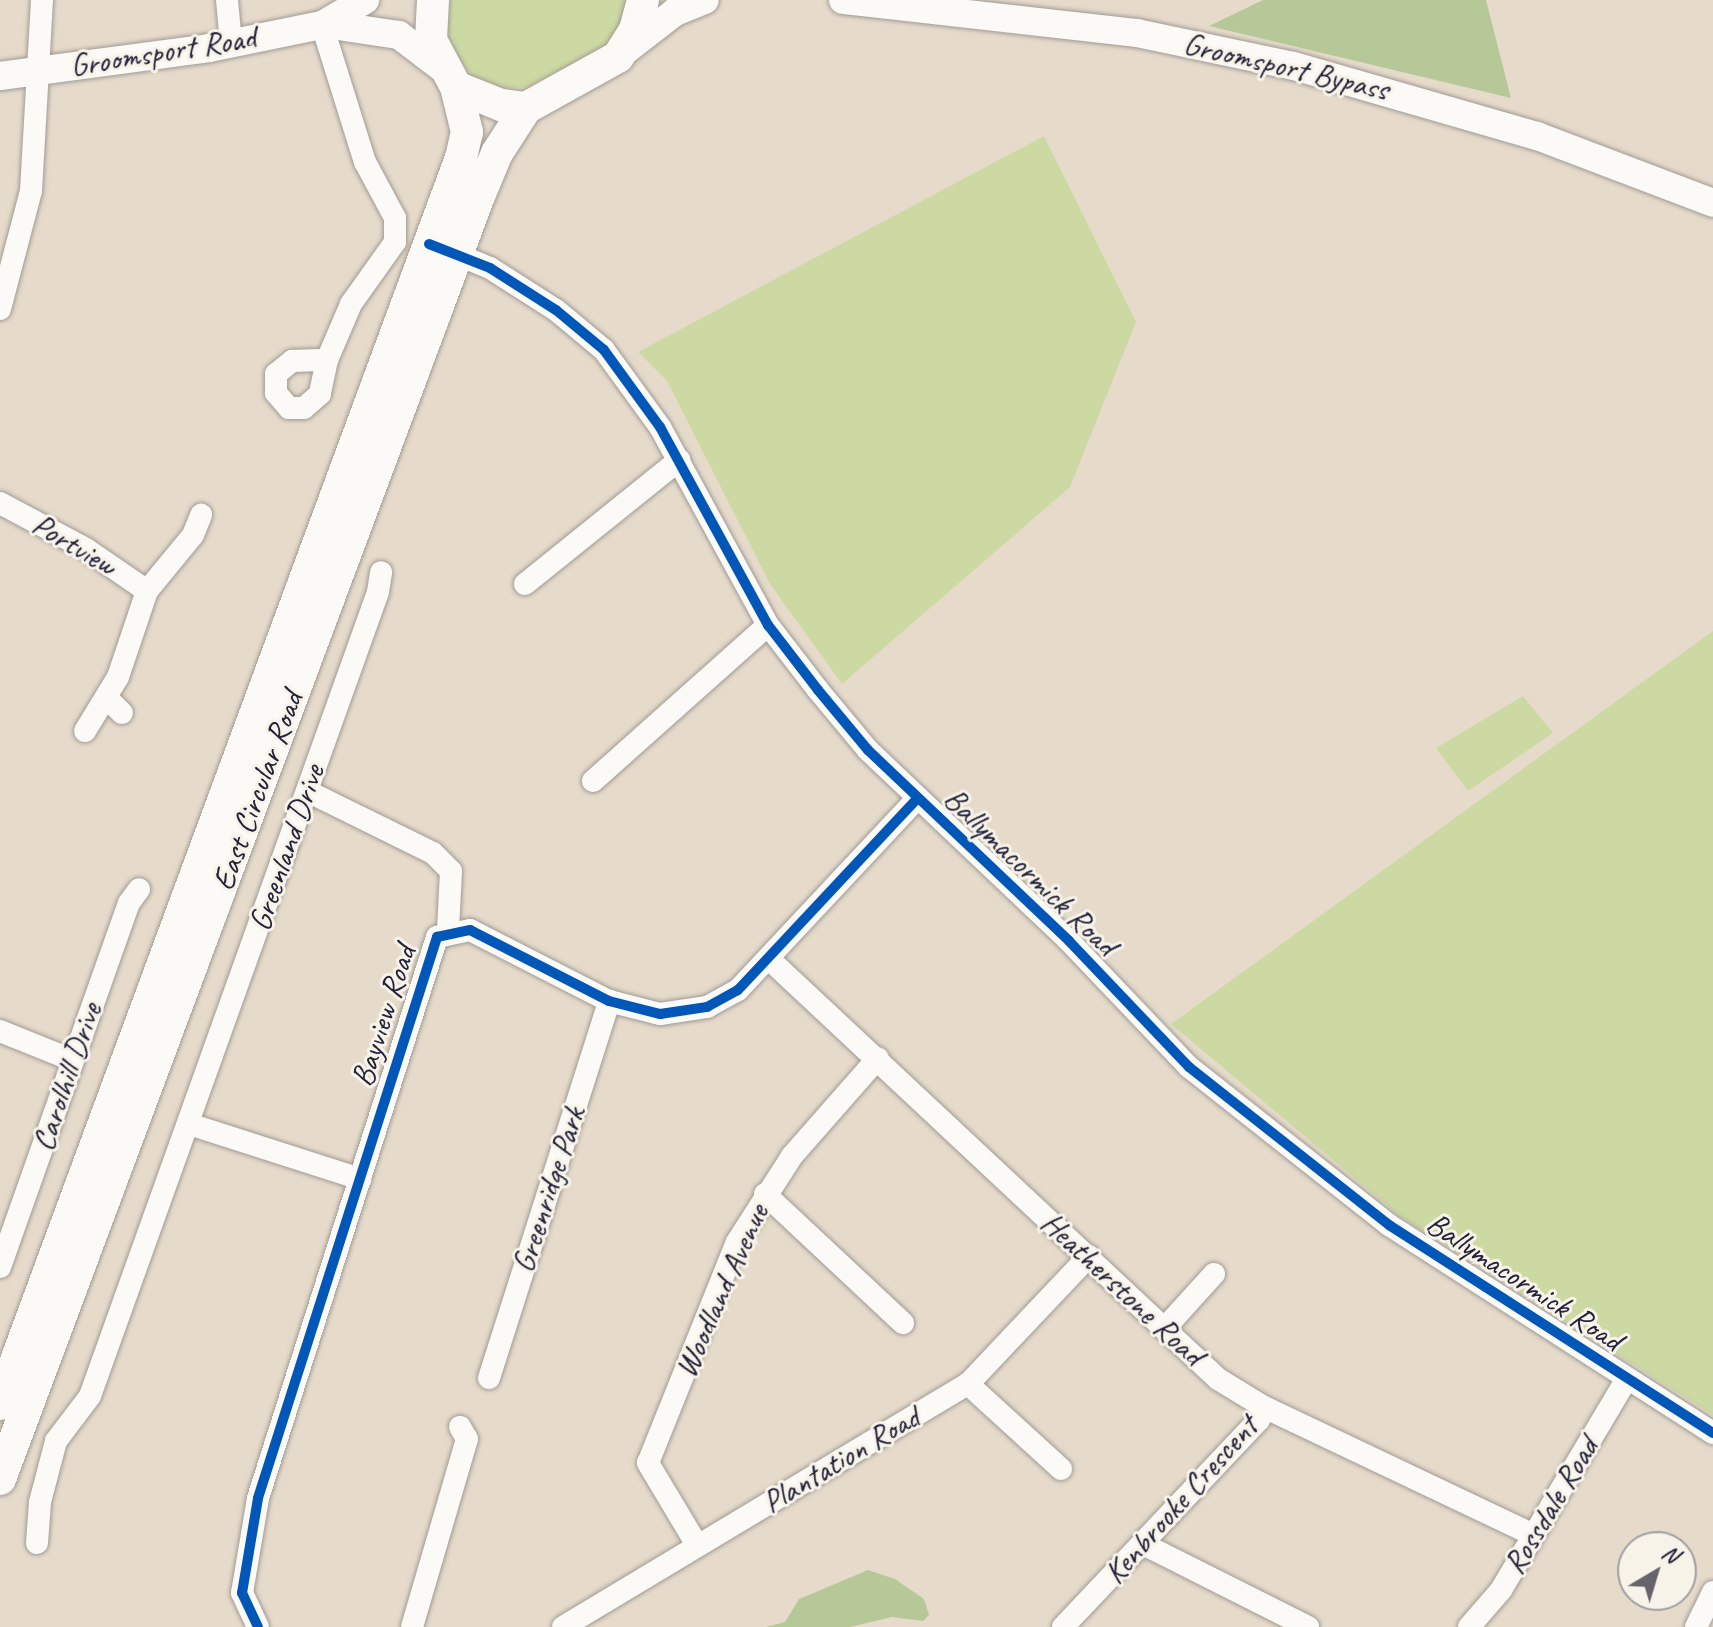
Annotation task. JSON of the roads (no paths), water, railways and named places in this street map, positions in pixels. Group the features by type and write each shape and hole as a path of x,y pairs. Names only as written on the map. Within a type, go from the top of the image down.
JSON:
{"highway":[{"name":"East Circular Road","path":"0,1404 429,244 467,132 449,77 431,40 433,0"},
{"path":"449,77 501,105 526,108 618,57 635,30 643,0"},
{"name":"East Circular Road","path":"0,1479 461,256 497,153 526,108"}],"main road":[{"path":"323,24 365,0"},
{"path":"618,57 675,12 705,0"},
{"name":"Groomsport Bypass","path":"843,0 1137,33 1294,66 1537,136 1713,203"},
{"name":"Groomsport Road","path":"0,76 231,44 323,24"},
{"path":"323,24 399,35 449,77"}],"street":[{"path":"0,309 31,191 42,0"},
{"path":"227,0 231,44"},
{"path":"323,24 365,162 395,218 395,242 389,257 363,282 327,360"},
{"name":"Ballymacormick Road","path":"429,244 461,256 556,310 604,350 679,460 768,625 868,750 1069,941 1189,1067 1389,1225 1713,1433"},
{"path":"525,584 679,460"},
{"name":"Portview","path":"0,503 86,549 147,591"},
{"name":"Portview","path":"85,731 114,706 147,591 201,531"},
{"name":"Greenland Drive","path":"45,1532 56,1441 90,1396 378,592 381,572"},
{"path":"593,781 768,625"},
{"path":"307,791 433,853 451,871 448,931"},
{"name":"Bayview Road","path":"258,1627 242,1593 258,1498 437,937 448,931 470,930 609,1001 660,1014 707,1007 738,990 917,799"},
{"name":"Carolhill Drive","path":"0,1267 129,903 139,889"},
{"name":"Heatherstone Road","path":"769,959 1218,1379 1264,1407 1533,1535"},
{"name":"Greenridge Park","path":"489,1378 609,1001"},
{"path":"0,1031 72,1060"},
{"name":"Woodland Avenue","path":"697,1545 648,1463 737,1242 765,1194 878,1058"},
{"path":"189,1124 360,1179"},
{"path":"765,1194 903,1323"},
{"name":"Plantation Road","path":"563,1627 968,1384 1089,1256"},
{"path":"1165,1328 1214,1274"},
{"name":"Rossdale Road","path":"1469,1627 1501,1590 1626,1380"},
{"path":"968,1384 1061,1469"},
{"name":"Kenbrooke Crescent","path":"1063,1627 1259,1420 1264,1407"},
{"path":"412,1627 467,1439 460,1427"},
{"path":"1143,1544 1308,1627"},
{"path":"1696,1627 1713,1592"}]}
